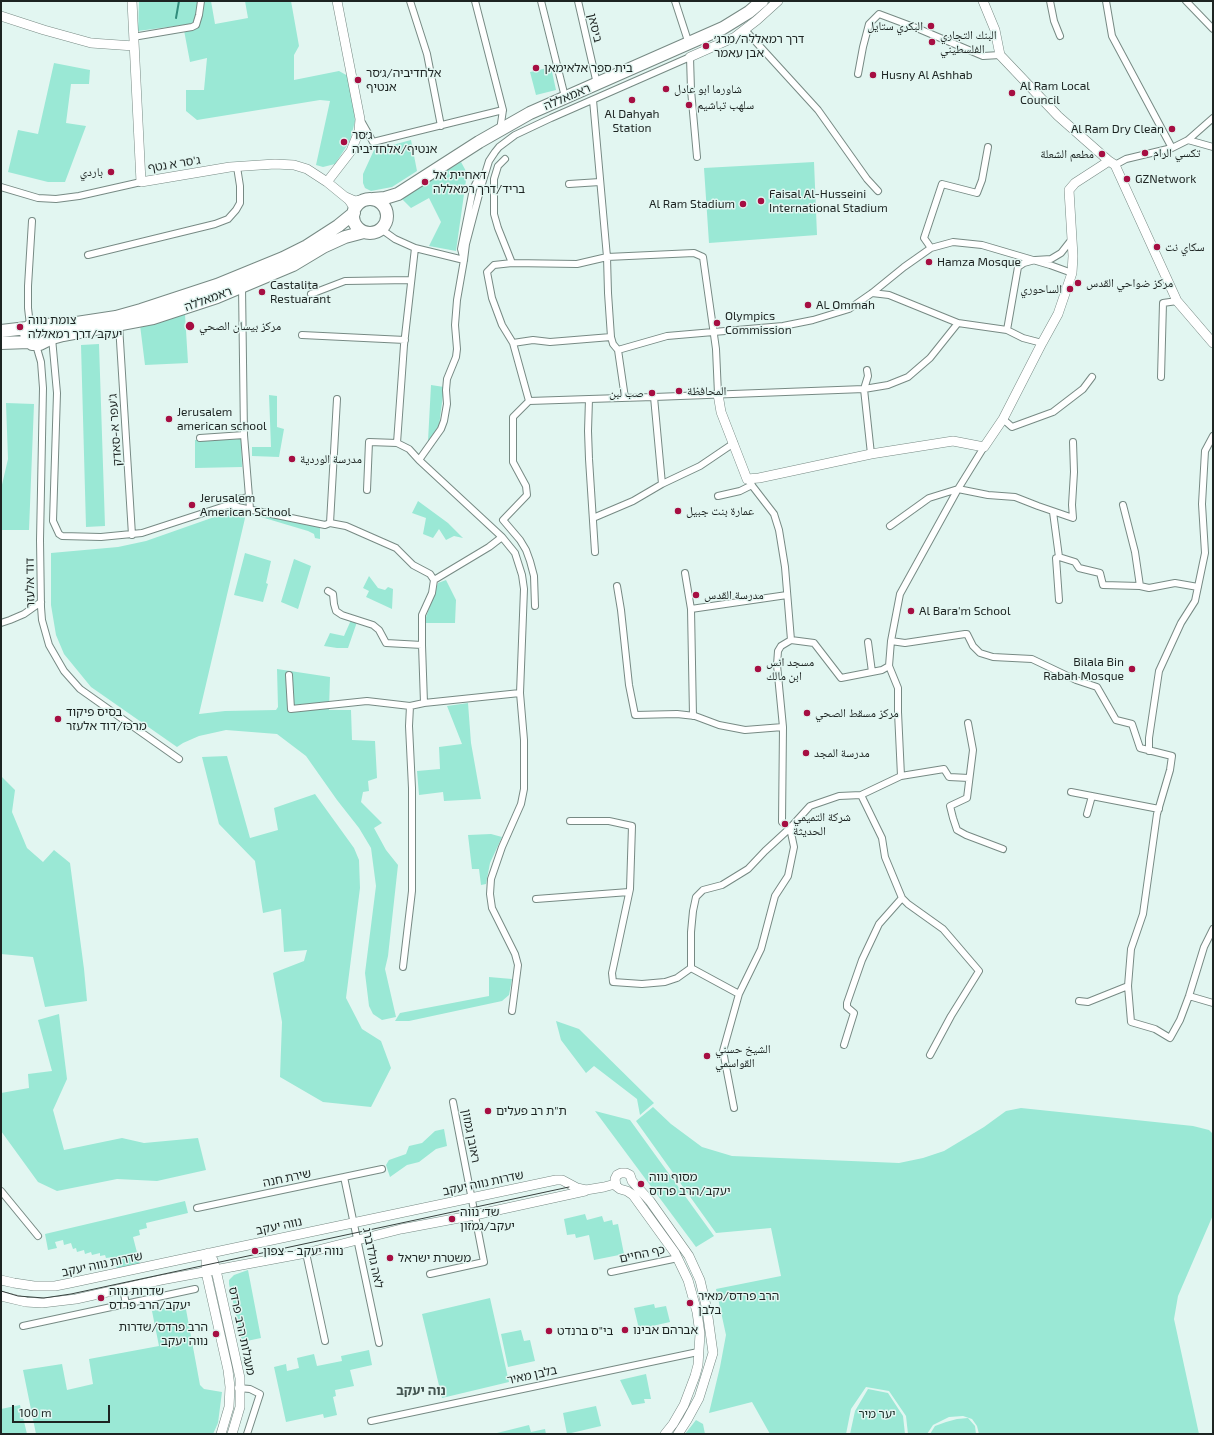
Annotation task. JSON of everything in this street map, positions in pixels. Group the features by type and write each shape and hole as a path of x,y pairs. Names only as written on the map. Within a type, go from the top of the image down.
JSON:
{"highway":[{"name":"ראמאללה","path":"370,199 385,198 398,194 500,130 530,114 565,97 689,44 734,22 759,2"},
{"name":"ראמאללה","path":"388,214 389,207 398,194"},
{"path":"370,199 383,204 388,214 387,220 381,230 376,232 364,232 356,224 354,211 358,204 370,199"},
{"name":"ראמאללה","path":"1,331 32,326 70,324 116,317 217,285 283,258 307,246 338,226 354,211"},
{"name":"ראמאללה","path":"1,343 40,342 153,318 217,297 293,265 323,247 345,237 364,232"},
{"path":"32,326 43,326 47,332 47,336 40,342 26,335 32,326"}],"street":[{"path":"132,1 141,182"},
{"path":"1,16 91,43 134,41 196,25 201,1"},
{"path":"328,182 351,151 359,131 360,119 337,1"},
{"path":"410,1 427,54 441,126"},
{"path":"476,1 503,110 500,130"},
{"path":"541,1 565,97"},
{"name":"ביסאן","path":"578,1 597,84"},
{"path":"675,1 689,44"},
{"path":"419,460 441,429 444,421 447,404 447,380 456,353 455,325 457,300 466,244 484,178 490,161 499,147 515,135 551,118 724,43 745,30 778,1"},
{"path":"983,1 995,30 1000,55 1058,116 1112,163 1177,301 1213,343"},
{"path":"1050,1 1054,21 1060,36"},
{"path":"1106,1 1112,36 1172,148"},
{"path":"1186,1 1213,29"},
{"path":"858,74 869,24 879,14 983,56 1000,55"},
{"path":"745,30 818,110 878,191"},
{"path":"690,57 690,90 697,157"},
{"path":"593,100 611,338 613,344 618,350 625,398"},
{"path":"360,119 373,142 503,110"},
{"path":"901,776 898,688 889,666 891,641 900,594 958,489 1003,419 1058,314 1072,273 1073,256 1069,190 1075,183 1112,163 1172,148 1188,140 1213,118"},
{"path":"1188,140 1213,147"},
{"path":"931,248 924,238 942,184 977,194 982,180 988,147"},
{"path":"505,158 498,166 494,179 494,214 512,263"},
{"name":"ג'סר א נטף","path":"1,187 38,198 56,199 79,196 141,182 237,167 275,164 294,165 307,169 328,182 351,202 354,211"},
{"path":"88,255 215,224 228,218 236,210 240,203 240,186 237,167"},
{"path":"569,184 600,182"},
{"name":"ג'סר א נטף","path":"345,196 355,201 370,199"},
{"path":"32,221 28,308 32,326"},
{"path":"381,230 415,248 464,260"},
{"path":"1007,330 1018,267 1024,263 1035,260 1051,259 1061,253 1072,239"},
{"path":"618,350 667,336 783,326 813,320 849,309 931,248 953,242 982,245 1035,260 1072,273"},
{"path":"397,443 405,340 415,248"},
{"path":"530,401 513,343 502,325 492,298 487,272 494,265 512,263 577,264 606,257 694,253 703,257 716,349 718,394 721,412 750,482 774,514 779,530 785,567 791,640"},
{"path":"311,294 345,281 411,280"},
{"path":"242,286 244,435 250,509"},
{"path":"872,293 889,295 958,323 1007,330 1023,338 1042,343"},
{"path":"1161,376 1163,303 1177,301"},
{"path":"535,606 534,576 526,550 520,540 503,520 527,495 526,486 513,462 513,417 530,401 864,389 888,385 908,377 930,358 958,323"},
{"name":"ג'עפר א-סאדק","path":"119,325 132,535"},
{"path":"302,335 405,340"},
{"path":"513,343 533,340 550,342 611,338"},
{"path":"40,342 57,393 53,521 59,534 62,536 101,538 132,535 142,533 239,499 249,498"},
{"name":"דוד אלעזר","path":"40,342 43,388 40,540 41,602 42,620 49,645 64,671 74,683 106,708 179,760"},
{"path":"867,370 868,376 864,389 871,454"},
{"path":"1003,419 1012,427 1053,412 1084,389 1092,377"},
{"path":"654,397 662,484"},
{"path":"589,398 589,459 595,552"},
{"path":"330,523 337,399"},
{"path":"200,438 244,435"},
{"path":"1149,750 1149,738 1160,671 1181,623 1195,601 1205,553 1202,504 1205,451 1213,436"},
{"path":"718,496 740,491 750,482 759,478 871,454 953,441 984,447"},
{"path":"367,490 370,442 397,443 409,449 502,537 518,559 523,583 520,693 524,740 524,789 521,804 502,847 491,879 490,894 492,908 515,954 518,965 512,1011"},
{"path":"890,526 929,498 958,489 988,495 1015,496 1053,512 1073,518 1073,442"},
{"path":"593,518 617,509 662,484 700,466 734,443"},
{"path":"228,504 325,525 330,523 346,526 396,548 413,565 430,574 434,580 432,593 422,615 424,703"},
{"path":"1122,505 1135,552 1140,586"},
{"path":"1053,512 1059,557 1056,558 1059,600"},
{"path":"434,580 489,547 502,537"},
{"path":"1059,557 1075,562 1079,568 1100,573 1103,585 1140,586 1149,588 1175,583 1198,587"},
{"path":"685,573 691,609 693,716"},
{"path":"617,586 629,685 635,715 677,714 693,716 720,725 745,730 783,727"},
{"path":"328,591 333,594 336,611 342,615 373,625 379,630 386,643 422,645"},
{"path":"691,609 787,595"},
{"path":"1,622 24,614 41,602"},
{"path":"891,641 905,643 967,634 972,646 980,652 993,657 1032,659 1076,680 1097,687 1116,720 1132,724 1140,748 1172,756 1170,770 1159,809 1143,914 1131,949 1128,986 1131,1022 1155,1029 1170,1038 1180,1020 1189,996 1204,947 1212,934"},
{"path":"734,1108 722,1051 739,994 761,949 775,896 788,876 794,847 790,828 782,822 783,727 777,665 778,651 781,646 791,640 814,643 841,678 882,670 889,666"},
{"path":"868,642 872,672"},
{"path":"289,675 291,709 367,702 410,706 424,703 520,693"},
{"path":"403,967 412,891 412,788 409,726 410,706"},
{"path":"968,723 973,750 967,798 950,806 952,818 957,830 1003,849"},
{"path":"691,968 691,932 696,897 703,890 722,884 748,869 810,806 839,796 861,795 901,776 944,769 949,777 969,778"},
{"path":"1070,792 1159,809"},
{"path":"861,795 882,838 886,857 902,898 943,929 980,971 951,1016 930,1055"},
{"path":"1087,814 1092,796"},
{"path":"570,821 609,821 632,826 629,892 612,973 613,982 642,984 665,982 677,978 691,968"},
{"path":"536,899 629,892"},
{"path":"844,1045 854,1014 846,1003 862,960 879,924 902,898"},
{"path":"691,968 739,994"},
{"path":"1079,1001 1088,1002 1128,986"},
{"path":"1189,996 1213,1003"},
{"name":"ראובן גמזון","path":"430,1274 484,1262 453,1102"},
{"name":"שירת חנה","path":"197,1208 382,1169"},
{"path":"665,1434 678,1415 689,1394 695,1376 700,1328 696,1307 688,1280 678,1258 636,1199 630,1193 618,1188 615,1184 616,1177 621,1173 630,1175 632,1181 650,1201 690,1259 700,1280 705,1299 710,1327 711,1351 698,1398 688,1420 678,1434"},
{"name":"לאה גולדברג","path":"344,1177 379,1343"},
{"name":"שדרות נווה יעקב","path":"354,1222 560,1180 580,1189 590,1190 615,1184"},
{"path":"624,1190 631,1186 632,1181"},
{"path":"1,1296 26,1302 42,1303 76,1299 306,1253 401,1228 475,1215 590,1190"},
{"path":"1,1191 38,1236"},
{"name":"נווה יעקב","path":"208,1253 354,1222"},
{"path":"206,1272 205,1263 208,1253"},
{"name":"שדרות נווה יעקב","path":"1,1280 26,1285 56,1286 208,1253"},
{"name":"מעגלות הרב פרדס","path":"208,1253 213,1260 216,1270 239,1368 241,1388 240,1407 232,1434"},
{"path":"306,1253 325,1341"},
{"name":"כף החיים","path":"611,1272 678,1258"},
{"name":"מעגלות הרב פרדס","path":"206,1272 228,1370 230,1387 229,1407 221,1434"},
{"path":"123,1289 126,1304"},
{"path":"23,1326 195,1289"},
{"path":"698,1351 705,1343 711,1351"},
{"path":"698,1351 704,1358 711,1351"},
{"name":"בלבן מאיר","path":"371,1421 698,1351"},
{"path":"230,1387 250,1389 260,1394 248,1434"}],"green space":[{"path":"139,1 211,1 215,24 248,18 245,1 291,1 299,46 294,55 294,80 339,71 348,76 355,121 350,141 335,164 323,167 316,165 330,101 320,100 197,120 186,111 186,90 204,90 207,58 190,62 183,25 138,31"},
{"path":"54,63 90,70 89,84 71,84 66,123 86,126 65,182 48,182 8,172 18,130 38,134"},
{"path":"551,67 556,90 536,95 530,72"},
{"path":"411,140 417,171 392,187 371,191 365,188 363,183 363,174 374,150"},
{"path":"461,162 467,173 456,251 429,246 441,222 429,198 411,208 401,198"},
{"name":"Faisal Al-Husseini International Stadium","path":"814,162 817,235 709,243 704,168"},
{"path":"185,314 188,363 145,365 140,325"},
{"path":"99,344 105,526 86,527 81,345"},
{"path":"431,385 444,387 439,426 428,441"},
{"path":"269,395 277,396 277,427 284,429 279,457 252,456 252,447 271,447"},
{"path":"6,403 34,404 29,530 1,530 1,489 8,459"},
{"path":"241,439 242,467 195,468 195,440"},
{"path":"418,501 448,523 463,538 454,536 446,540 439,529 433,538 423,534 426,518 412,513"},
{"path":"254,511 320,527 320,539 315,538 314,534 308,531 251,514"},
{"path":"237,512 246,514 199,714 225,711 276,710 278,707 277,669 330,677 329,710 351,710 352,740 375,741 377,778 368,781 369,791 363,792 361,802 382,823 374,828 386,850 398,865 388,956 385,969 396,1017 382,1020 373,1014 369,1006 365,973 376,886 371,848 359,828 306,756 277,734 226,730 199,736 177,747 91,687 64,654 56,635 51,605 51,553 118,547 146,541 220,515"},
{"path":"245,553 271,561 266,583 268,584 263,602 234,595"},
{"path":"294,559 311,566 298,609 281,602"},
{"path":"369,576 378,588 385,590 388,587 393,589 392,609 366,597 369,591 363,588"},
{"path":"446,580 456,600 455,623 424,623 438,583"},
{"path":"351,620 357,622 348,648 324,646 330,633 344,636"},
{"path":"468,703 471,743 481,799 444,801 443,792 419,795 417,771 440,769 439,747 462,744 447,706"},
{"path":"227,756 250,838 278,830 274,808 315,794 354,848 359,860 360,888 346,998 362,1029 381,1041 391,1068 371,1107 323,1102 280,1077 282,1022 273,973 304,961 307,950 284,952 281,909 263,913 255,861 219,824 202,757"},
{"path":"1,776 15,790 12,812 27,848 43,862 54,850 70,863 87,1001 45,1007 33,957 1,954"},
{"path":"491,834 502,837 490,863 486,884 481,885 479,869 472,869 468,835"},
{"path":"489,977 512,979 509,995 502,1001 409,1021 395,1021 400,1013 489,996"},
{"path":"59,1014 67,1079 53,1110 64,1150 122,1138 144,1143 198,1138 206,1170 157,1181 117,1179 57,1191 38,1182 1,1131 1,1093 29,1088 28,1074 52,1071 38,1020"},
{"path":"556,1021 579,1029 654,1103 640,1115 637,1099 594,1066 586,1073 561,1040"},
{"path":"653,1107 671,1124 702,1147 732,1156 899,1163 923,1158 944,1151 984,1127 1006,1111 1021,1108 1193,1126 1209,1130 1213,1134 1213,1215 1178,1296 1174,1319 1199,1434 979,1434 977,1426 972,1419 963,1416 949,1417 933,1425 927,1434 908,1434 906,1416 889,1391 866,1387 851,1409 846,1434 770,1434 752,1402 709,1413 726,1335 716,1289 781,1276 771,1228 716,1233 636,1121"},
{"path":"595,1111 630,1120 714,1236 696,1247"},
{"path":"444,1129 447,1146 436,1149 419,1162 407,1165 390,1177 386,1165 389,1160 406,1154 409,1146 422,1143 435,1131"},
{"path":"185,1201 188,1213 146,1223 147,1228 139,1230 140,1235 133,1237 140,1264 117,1269 114,1257 106,1258 105,1255 100,1256 100,1253 92,1255 91,1252 85,1254 84,1250 77,1252 76,1248 73,1249 71,1243 64,1245 63,1240 55,1242 57,1248 48,1250 45,1234"},
{"path":"585,1214 587,1220 602,1216 604,1222 612,1220 613,1225 618,1224 624,1254 594,1260 589,1235 576,1238 575,1234 567,1235 564,1219"},
{"path":"248,1270 261,1338 242,1342 229,1280 234,1275"},
{"path":"490,1298 509,1382 442,1398 422,1314"},
{"path":"185,1304 200,1385 204,1389 222,1392 218,1423 213,1434 36,1434 23,1370 62,1364 67,1390 93,1384 89,1359 159,1346 152,1311"},
{"path":"654,1304 655,1308 666,1306 670,1322 639,1329 634,1308"},
{"path":"521,1330 524,1341 530,1340 535,1361 508,1367 501,1334"},
{"path":"369,1350 372,1365 350,1370 354,1386 335,1390 336,1396 333,1397 337,1415 324,1418 323,1414 286,1422 274,1367 286,1364 287,1371 299,1368 297,1358 314,1354 317,1366 342,1361 341,1356"},
{"path":"646,1374 651,1399 644,1399 645,1403 632,1405 620,1380"},
{"name":"יער מיר","path":"868,1389 888,1393 903,1416 905,1434 850,1434 855,1411"},
{"path":"20,1405 27,1434 1,1434 1,1409"},
{"path":"596,1406 601,1426 567,1434 563,1413"},
{"path":"968,1418 975,1426 976,1434 930,1434 935,1426 957,1419"},
{"path":"696,1420 703,1424 705,1434 685,1434"},
{"path":"529,1425 531,1432 545,1429 546,1434 493,1434"}],"waterway":[{"path":"176,18 179,1"}],"tram line":[{"path":"1,1291 18,1296 44,1298 71,1294 569,1187"}],"place":[{"name":"البكري ستايل","path":"931,26"},
{"name":"البنك التجاري الفلسطيني","path":"932,42"},
{"name":"דרך רמאללה/מרג׳ אבן עאמר","path":"706,46"},
{"name":"בית ספר אלאימאן","path":"536,68"},
{"name":"Husny Al Ashhab","path":"873,75"},
{"name":"אלחדיביה/ג׳סר אנטיף","path":"358,80"},
{"name":"شاورما ابو عادل","path":"666,89"},
{"name":"Al Ram Local Council","path":"1012,93"},
{"name":"Al Dahyah Station","path":"632,100"},
{"name":"سلهب تباشيم","path":"689,105"},
{"name":"Al Ram Dry Clean","path":"1172,129"},
{"name":"ג׳סר אנטיף/אלחדיביה","path":"344,142"},
{"name":"تكسي الرام","path":"1145,153"},
{"name":"مطعم الشعلة","path":"1102,154"},
{"name":"باردي","path":"111,172"},
{"name":"GZNetwork","path":"1127,179"},
{"name":"דאחיית אל בריד/דרך רמאללה","path":"425,182"},
{"name":"Faisal Al-Husseini International Stadium","path":"761,201"},
{"name":"Al Ram Stadium","path":"743,204"},
{"name":"سكاي نت","path":"1157,247"},
{"name":"Hamza Mosque","path":"929,262"},
{"name":"مركز ضواحي القدس","path":"1078,283"},
{"name":"الساحوري","path":"1070,289"},
{"name":"Castalita Restuarant","path":"262,292"},
{"name":"AL Ommah","path":"808,305"},
{"name":"Olympics Commission","path":"717,323"},
{"name":"مركز بيسان الصحي","path":"190,326"},
{"name":"צומת נווה יעקב/דרך רמאללה","path":"20,327"},
{"name":"المحافظة","path":"679,391"},
{"name":"صب لبن","path":"652,393"},
{"name":"Jerusalem american school","path":"169,419"},
{"name":"مدرسة الوردية","path":"292,459"},
{"name":"Jerusalem American School","path":"192,505"},
{"name":"عمارة بنت جبيل","path":"678,511"},
{"name":"مدرسة القدس","path":"696,595"},
{"name":"Al Bara'm School","path":"911,611"},
{"name":"مسجد انس ابن مالك","path":"758,669"},
{"name":"Bilala Bin Rabah Mosque","path":"1132,669"},
{"name":"مركز مسقط الصحي","path":"807,713"},
{"name":"בסיס פיקוד מרכז/דוד אלעזר","path":"58,719"},
{"name":"مدرسة المجد","path":"806,753"},
{"name":"شركة التميمي الحديثة","path":"785,824"},
{"name":"الشيخ حسني القواسمي","path":"707,1056"},
{"name":"ת\"ת רב פעלים","path":"488,1111"},
{"name":"מסוף נווה יעקב/הרב פרדס","path":"641,1184"},
{"name":"שד׳ נווה יעקב/גמזון","path":"452,1219"},
{"name":"נווה יעקב – צפון","path":"255,1251"},
{"name":"משטרת ישראל","path":"390,1258"},
{"name":"שדרות נווה יעקב/הרב פרדס","path":"101,1298"},
{"name":"הרב פרדס/מאיר בלבן","path":"690,1303"},
{"name":"אברהם אבינו","path":"625,1330"},
{"name":"בי\"ס ברנדט","path":"549,1331"},
{"name":"הרב פרדס/שדרות נווה יעקב","path":"216,1334"}],"district":[{"name":"נוה יעקב","path":"421,1391"}]}
